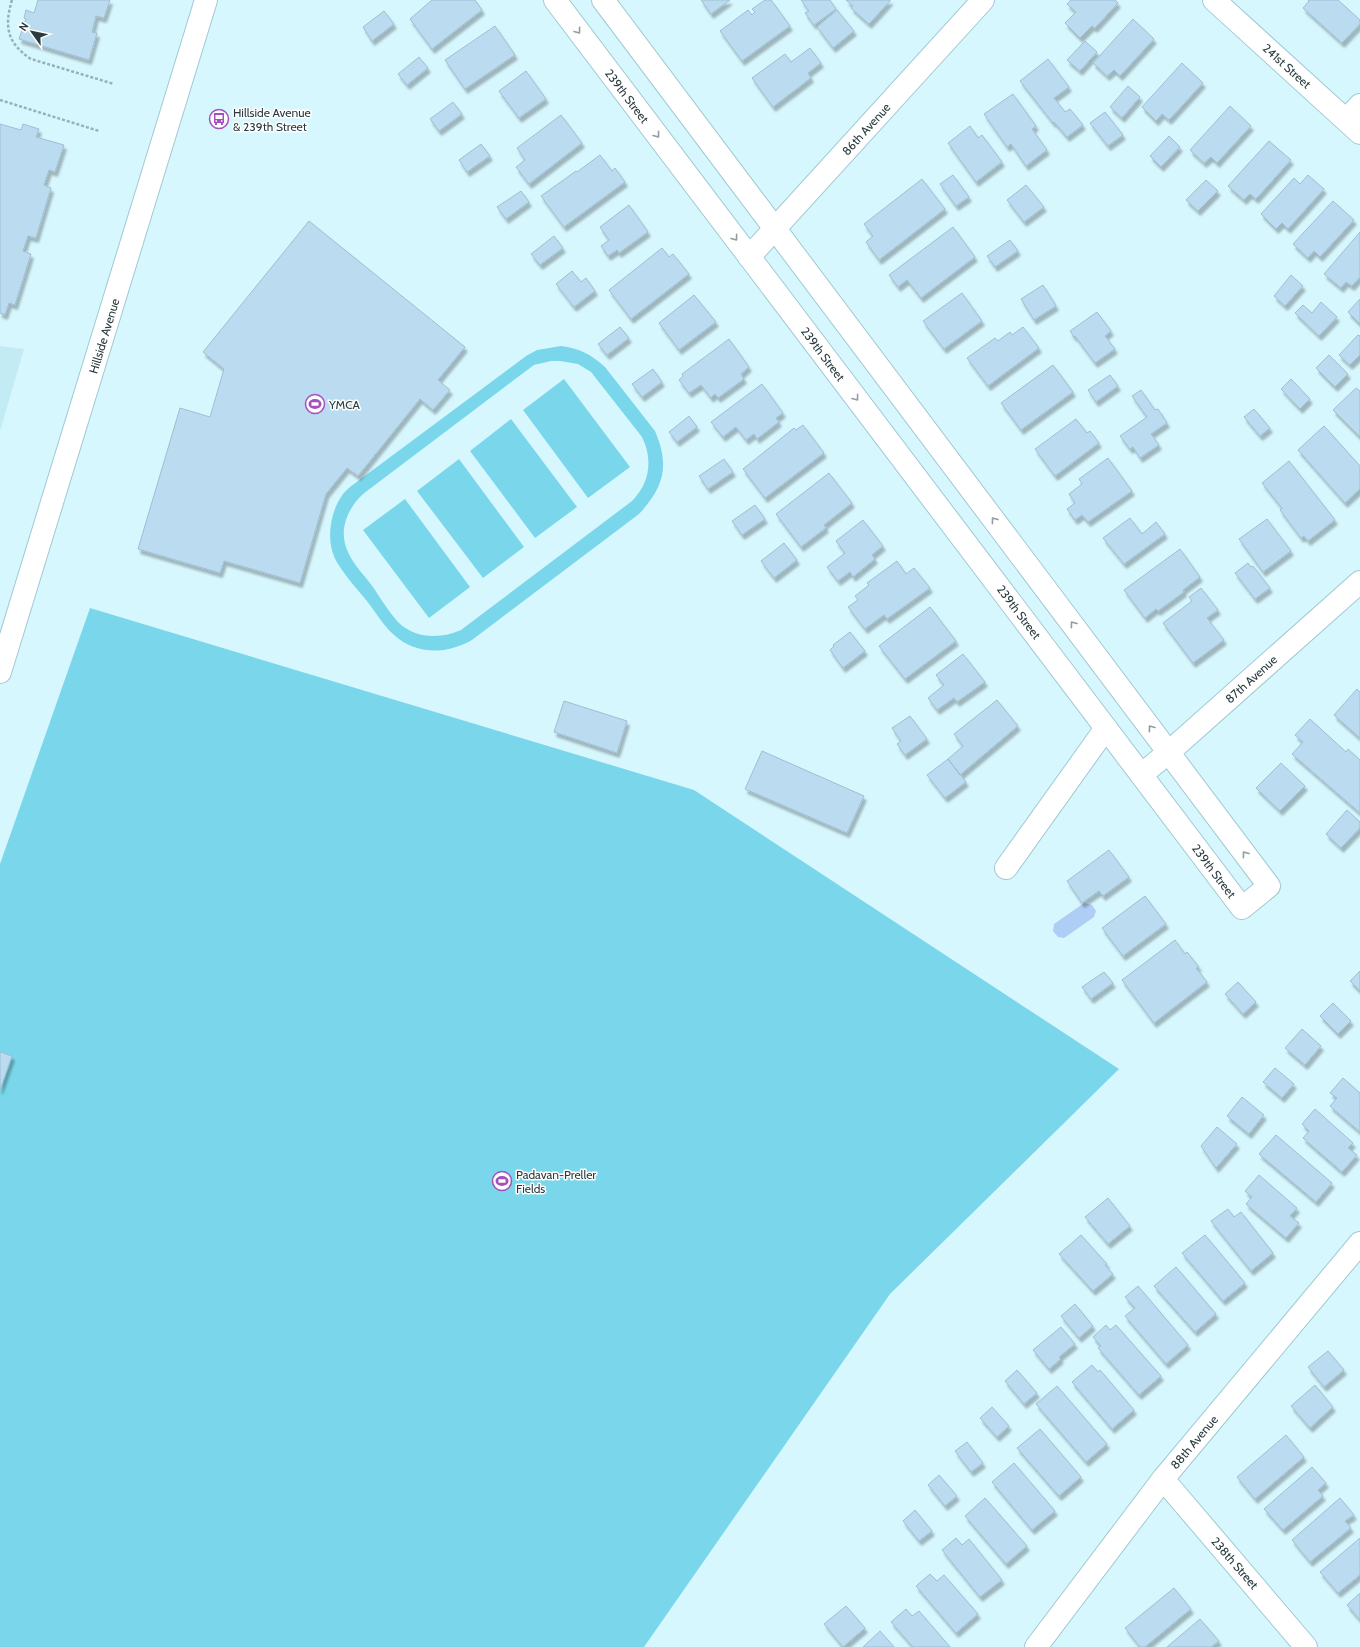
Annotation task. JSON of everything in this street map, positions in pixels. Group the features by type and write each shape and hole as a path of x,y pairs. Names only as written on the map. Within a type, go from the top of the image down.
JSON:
{"street":[{"name":"Hillside Avenue","path":"0,672 206,0"},
{"name":"239th Street","path":"555,0 1242,908 1269,886 604,0"},
{"name":"86th Avenue","path":"749,257 983,0"},
{"name":"241st Street","path":"1214,0 1355,119"},
{"name":"87th Avenue","path":"1141,775 1169,752 1360,582"},
{"path":"1006,868 1106,728"},
{"name":"88th Avenue","path":"1036,1647 1163,1479 1360,1243"},
{"name":"238th Street","path":"1163,1479 1306,1647"}],"path":[{"path":"12,0 8,13 9,35 23,54 31,59 114,84"},
{"path":"0,100 99,131"}],"shaded area":[{"path":"0,346 24,349 0,431"},
{"path":"561,346 574,348 595,359 605,367 655,431 660,444 663,466 659,485 654,495 639,514 472,640 462,645 441,650 421,649 411,646 402,641 389,630 338,564 331,547 330,538 330,529 334,510 343,494 351,486 526,356 537,350","holes":["551,361 578,364 591,372 642,437 648,454 648,470 643,486 632,501 461,630 437,636 428,636 412,632 405,628 391,614 348,552 345,544 344,528 352,506 363,494 534,365"]},
{"path":"564,379 630,467 588,498 523,410"},
{"path":"511,419 577,507 535,538 470,451"},
{"path":"459,459 524,547 483,578 417,491"},
{"path":"405,499 470,587 429,618 363,530"},
{"name":"Padavan-Preller Fields","path":"90,608 694,790 1119,1069 890,1294 644,1647 0,1647 0,864"},
{"path":"1084,903 1092,905 1096,911 1094,917 1064,938 1058,937 1053,931 1054,924"}],"building":[{"path":"38,0 110,0 104,18 96,16 92,32 97,33 89,60 19,39 26,19 24,18 26,10 34,13"},
{"path":"432,0 475,0 482,10 432,49 410,19"},
{"path":"701,0 730,0 711,14"},
{"path":"765,0 771,0 790,26 742,61 720,31 748,10 752,15 755,12 752,9"},
{"path":"801,0 830,0 836,9 814,25 805,13 809,11"},
{"path":"846,0 890,1 869,24 851,8 853,6"},
{"path":"1071,0 1115,0 1118,3 1095,28 1092,26 1080,38 1065,23 1076,12 1067,4"},
{"path":"1308,0 1338,0 1360,20 1360,24 1342,43 1303,8 1309,1"},
{"path":"837,10 854,31 833,48 817,27"},
{"path":"384,11 394,24 372,41 363,27"},
{"path":"1133,19 1154,39 1120,76 1114,70 1107,76 1093,63"},
{"path":"495,26 515,55 465,89 445,60"},
{"path":"1085,41 1097,52 1080,71 1067,60"},
{"path":"810,48 821,63 808,73 811,78 773,107 752,78 785,54 791,62"},
{"path":"419,57 428,68 407,85 398,74"},
{"path":"1048,59 1069,87 1054,98 1065,112 1070,109 1083,125 1067,137 1054,122 1053,123 1020,81"},
{"path":"1182,63 1203,83 1169,120 1162,114 1156,121 1142,107"},
{"path":"526,71 546,99 519,118 499,91"},
{"path":"1128,86 1140,97 1122,118 1110,107"},
{"path":"1013,94 1036,126 1032,129 1047,150 1026,166 1011,144 1007,147 984,114"},
{"path":"453,102 462,114 439,131 430,119"},
{"path":"1230,106 1251,126 1217,163 1211,157 1204,163 1190,150"},
{"path":"1105,112 1123,135 1108,146 1090,123"},
{"path":"561,115 582,143 529,184 516,167 525,160 517,148"},
{"path":"0,124 21,130 23,124 39,129 36,137 64,145 55,172 49,170 44,185 51,188 36,238 28,236 23,251 31,254 15,305 9,303 5,315 0,313"},
{"path":"970,126 978,138 982,135 1002,162 976,182 948,143"},
{"path":"1169,136 1180,147 1161,167 1150,156"},
{"path":"1269,141 1291,160 1256,199 1250,194 1244,200 1228,186"},
{"path":"481,144 490,156 467,172 459,160"},
{"path":"600,155 612,171 615,168 625,182 564,227 541,196"},
{"path":"953,175 969,197 956,206 940,184"},
{"path":"1308,175 1324,189 1288,229 1282,223 1276,229 1261,214 1294,178 1300,184"},
{"path":"922,179 945,209 879,260 866,242 873,236 864,224"},
{"path":"1206,180 1218,191 1198,211 1186,200"},
{"path":"1026,185 1044,207 1024,222 1007,200"},
{"path":"521,191 529,202 506,219 497,207"},
{"path":"1333,201 1354,220 1320,257 1314,251 1308,258 1293,244"},
{"path":"629,205 648,232 619,253 617,250 608,256 601,246 609,240 600,227"},
{"name":"YMCA","path":"309,221 465,347 438,380 450,390 433,410 420,399 358,476 347,468 326,494 300,583 224,561 220,573 138,549 180,408 210,417 224,369 203,352"},
{"path":"953,227 975,257 921,298 907,280 898,287 889,275"},
{"path":"1360,232 1360,277 1352,286 1346,282 1341,288 1324,274"},
{"path":"554,236 563,248 540,265 531,254"},
{"path":"1010,240 1018,251 995,267 987,256"},
{"path":"662,248 669,257 673,254 689,274 631,319 609,290"},
{"path":"572,271 581,282 586,278 595,291 574,307 556,284"},
{"path":"1291,275 1303,286 1285,306 1274,296"},
{"path":"1043,285 1056,306 1034,320 1021,299"},
{"path":"962,293 982,321 944,349 923,321"},
{"path":"694,295 716,322 679,350 659,323"},
{"path":"1360,299 1360,324 1348,312"},
{"path":"1321,302 1337,317 1319,336 1295,313 1303,305 1312,313"},
{"path":"1097,312 1111,331 1105,336 1115,349 1095,363 1070,331"},
{"path":"620,327 629,338 607,355 598,344"},
{"path":"1023,327 1039,348 988,386 967,358 995,338 998,341 1010,332 1012,335"},
{"path":"1358,335 1360,336 1360,355 1350,365 1339,355"},
{"path":"729,339 749,367 741,374 744,379 718,398 715,394 711,398 701,385 689,393 679,380 683,376 682,374"},
{"path":"1329,355 1348,374 1335,387 1316,368"},
{"path":"1053,365 1073,392 1021,430 1001,403"},
{"path":"653,369 662,382 642,397 632,384"},
{"path":"1110,375 1118,386 1096,402 1088,390"},
{"path":"1291,379 1310,399 1300,409 1281,389"},
{"path":"762,384 783,413 776,418 779,422 757,439 754,434 746,440 736,427 723,437 711,422"},
{"path":"1356,388 1360,391 1360,437 1333,410"},
{"path":"1141,390 1155,410 1158,409 1167,423 1151,434 1159,445 1140,458 1133,447 1130,449 1120,436 1147,417 1132,396"},
{"path":"1254,409 1270,428 1260,436 1244,417"},
{"path":"689,416 697,427 677,442 669,432"},
{"path":"1076,419 1087,433 1090,431 1099,443 1055,476 1035,449"},
{"path":"803,425 824,453 765,498 743,469 794,428 796,430"},
{"path":"1324,426 1360,466 1360,489 1345,503 1298,450"},
{"path":"1108,458 1132,491 1088,522 1082,515 1075,520 1067,509 1075,503 1069,494 1082,484 1079,479"},
{"path":"724,459 733,472 708,489 699,476"},
{"path":"1289,461 1335,520 1308,541 1304,536 1301,538 1280,510 1282,508 1262,483"},
{"path":"829,473 852,503 824,525 826,528 801,547 776,514"},
{"path":"755,505 765,519 742,535 732,521"},
{"path":"1130,518 1142,534 1156,522 1165,534 1124,564 1103,538"},
{"path":"1267,519 1291,551 1263,572 1239,539"},
{"path":"863,520 883,546 872,555 875,559 853,577 850,572 838,581 827,567 845,553 836,541"},
{"path":"784,543 797,560 774,578 761,561"},
{"path":"1180,549 1200,577 1183,590 1184,592 1158,611 1156,609 1145,618 1124,590"},
{"path":"897,561 906,574 914,568 930,588 887,619 884,615 865,629 848,607 858,600 855,596 869,585 867,583"},
{"path":"1248,563 1251,567 1253,566 1270,588 1255,599 1235,573"},
{"path":"1201,588 1218,610 1207,618 1224,640 1193,663 1163,623 1192,601 1189,597"},
{"path":"930,607 956,641 905,679 879,646"},
{"path":"850,632 865,651 843,668 830,650 834,646 833,645"},
{"path":"963,654 985,682 957,702 954,698 937,710 928,698 944,685 936,675"},
{"path":"1357,689 1360,692 1360,738 1334,715"},
{"path":"997,700 1018,726 960,775 948,759 963,746 954,734"},
{"path":"564,701 627,721 617,753 554,732"},
{"path":"910,716 927,739 905,755 897,744 901,741 892,728"},
{"path":"1310,719 1346,752 1348,749 1360,760 1360,813 1292,754 1303,742 1295,735"},
{"path":"762,751 864,796 847,833 745,789"},
{"path":"948,759 966,782 945,798 927,775"},
{"path":"1281,763 1305,786 1280,811 1256,788"},
{"path":"1347,810 1360,822 1360,828 1341,848 1326,834"},
{"path":"1109,850 1129,877 1103,896 1099,891 1082,903 1067,881"},
{"path":"1145,896 1166,924 1123,956 1102,928"},
{"path":"1175,940 1185,954 1187,952 1199,967 1196,968 1207,982 1154,1023 1122,980"},
{"path":"1360,971 1360,991 1350,981"},
{"path":"1104,972 1113,983 1091,999 1082,987"},
{"path":"1238,982 1256,1002 1243,1014 1225,994"},
{"path":"1333,1003 1351,1021 1338,1034 1320,1016"},
{"path":"1302,1029 1321,1046 1305,1065 1285,1048"},
{"path":"0,1052 12,1056 0,1090"},
{"path":"1275,1068 1294,1084 1282,1098 1263,1082"},
{"path":"1343,1078 1360,1093 1360,1132 1330,1106 1337,1098 1330,1093"},
{"path":"1242,1097 1264,1115 1249,1134 1227,1116"},
{"path":"1315,1109 1353,1143 1348,1148 1357,1155 1342,1172 1303,1138 1309,1131 1302,1124"},
{"path":"1217,1127 1237,1144 1216,1168 1201,1146"},
{"path":"1276,1135 1332,1183 1316,1202 1259,1154"},
{"path":"1259,1175 1297,1208 1290,1216 1299,1223 1286,1238 1246,1204 1252,1197 1245,1191"},
{"path":"1108,1198 1130,1226 1108,1244 1085,1217"},
{"path":"1228,1209 1234,1217 1241,1212 1273,1253 1251,1271 1211,1221"},
{"path":"1081,1235 1107,1264 1105,1265 1113,1274 1093,1291 1059,1254"},
{"path":"1205,1235 1245,1283 1223,1301 1182,1253"},
{"path":"1176,1267 1216,1314 1195,1332 1154,1286"},
{"path":"1138,1286 1188,1345 1166,1364 1125,1316 1135,1308 1125,1297"},
{"path":"1075,1304 1093,1326 1079,1338 1061,1316"},
{"path":"1106,1325 1110,1330 1116,1325 1161,1376 1139,1395 1098,1348 1101,1346 1093,1337"},
{"path":"1061,1327 1075,1344 1059,1357 1061,1359 1049,1369 1033,1350"},
{"path":"1328,1351 1344,1370 1324,1387 1308,1367"},
{"path":"1092,1365 1098,1372 1100,1370 1134,1410 1112,1429 1072,1382"},
{"path":"1017,1370 1037,1393 1024,1404 1005,1381"},
{"path":"1315,1385 1333,1407 1310,1428 1291,1406"},
{"path":"1057,1386 1107,1444 1086,1462 1036,1404"},
{"path":"992,1407 1009,1426 997,1437 980,1418"},
{"path":"1040,1429 1081,1477 1059,1496 1017,1448"},
{"path":"1286,1435 1304,1457 1255,1499 1237,1477"},
{"path":"967,1442 983,1463 971,1472 955,1451"},
{"path":"1014,1463 1055,1511 1032,1530 992,1482"},
{"path":"1312,1467 1326,1483 1318,1490 1323,1496 1283,1530 1264,1509"},
{"path":"939,1475 957,1496 945,1506 928,1485"},
{"path":"985,1498 1027,1546 1006,1564 965,1516"},
{"path":"1340,1498 1354,1515 1345,1521 1351,1528 1310,1562 1292,1540"},
{"path":"915,1510 932,1531 919,1541 903,1521"},
{"path":"956,1538 962,1545 969,1539 1002,1580 980,1597 942,1550"},
{"path":"1360,1538 1360,1575 1338,1593 1320,1572"},
{"path":"930,1574 937,1581 944,1575 978,1614 956,1633 916,1586"},
{"path":"1174,1588 1191,1609 1145,1647 1140,1647 1125,1628"},
{"path":"1360,1593 1360,1620 1347,1605"},
{"path":"846,1606 865,1628 843,1647 824,1624"},
{"path":"906,1609 912,1616 919,1611 950,1647 913,1647 891,1622"},
{"path":"1200,1619 1219,1641 1211,1647 1167,1647"},
{"path":"880,1631 894,1647 863,1647"}],"place":[{"name":"Hillside Avenue & 239th Street","path":"219,119"},
{"name":"YMCA","path":"315,404"},
{"name":"Padavan-Preller Fields","path":"502,1181"}]}
